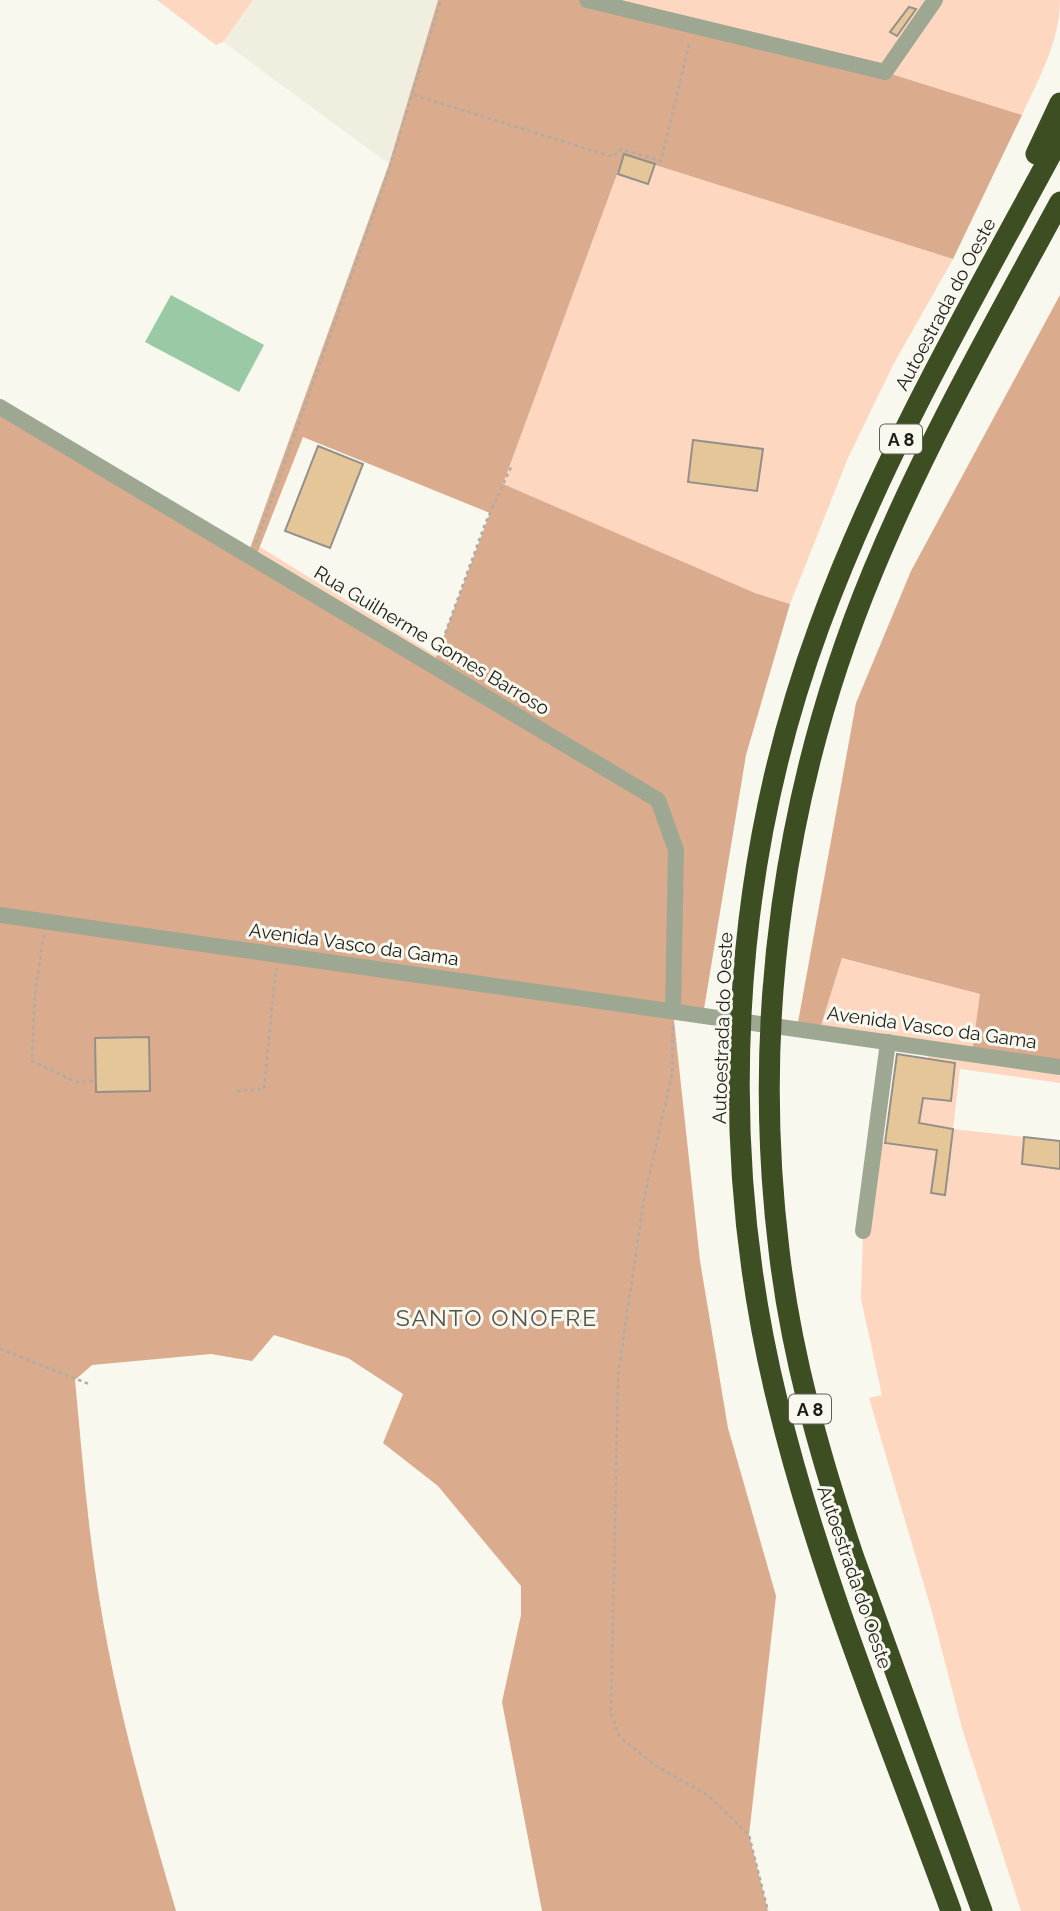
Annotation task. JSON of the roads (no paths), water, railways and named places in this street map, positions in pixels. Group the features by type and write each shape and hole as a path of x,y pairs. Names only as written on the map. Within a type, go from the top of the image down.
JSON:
{"highway":[{"path":"993,256 1018,191 1060,103"},
{"name":"Autoestrada do Oeste","path":"951,1911 813,1528 789,1449 764,1343 749,1244 741,1155 743,994 748,931 769,806 800,685 819,627 895,450 993,256 1060,138"},
{"name":"Autoestrada do Oeste","path":"982,1911 853,1555 816,1434 788,1314 779,1251 771,1157 769,1070 772,997 784,883 796,820 827,699 850,629 898,513 1060,202"},
{"path":"999,318 1030,284 1060,230"},
{"path":"906,1786 911,1835 935,1911"}],"street":[{"path":"587,0 885,72 935,0"},
{"name":"Rua Guilherme Gomes Barroso","path":"0,407 658,800 676,850 673,1011"},
{"name":"Avenida Vasco da Gama","path":"0,915 1060,1068"},
{"path":"863,1231 888,1042"}],"district":[{"name":"SANTO ONOFRE","path":"497,1317"}]}
